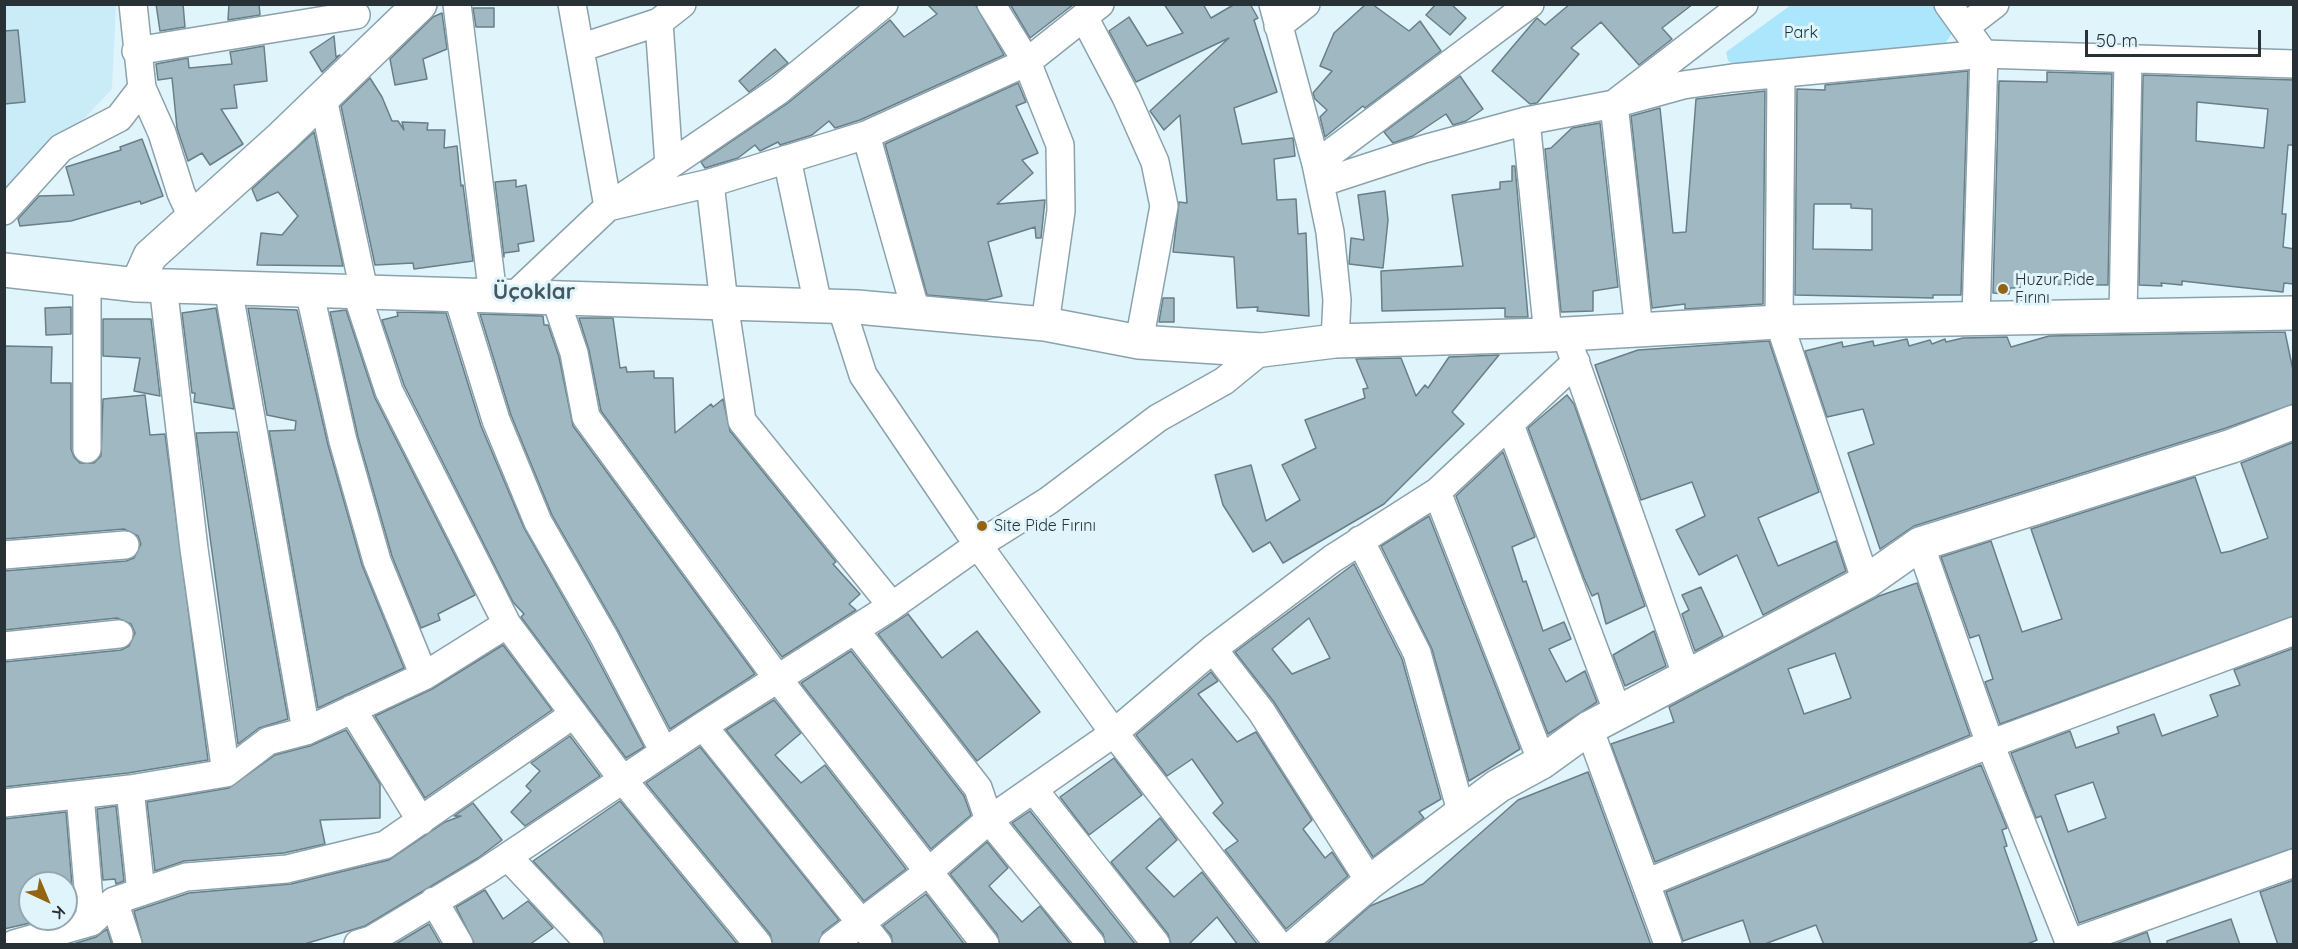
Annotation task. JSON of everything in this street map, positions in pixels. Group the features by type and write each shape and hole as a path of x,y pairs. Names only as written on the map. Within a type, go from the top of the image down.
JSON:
{"street":[{"path":"133,4 136,51 142,88 162,133 181,193 192,217"},
{"path":"226,773 194,549 150,285 150,256 323,98 420,4"},
{"path":"457,4 504,296"},
{"path":"572,4 608,207"},
{"path":"580,48 659,22 682,4"},
{"path":"504,296 608,207 778,91 884,4"},
{"path":"991,4 1027,62 1060,145 1061,211 1045,324"},
{"path":"1306,4 1276,15 1318,174 1330,232 1336,289 1335,341"},
{"path":"1318,174 1530,4"},
{"path":"1614,104 1744,4"},
{"path":"1948,4 1984,54 1976,318"},
{"path":"1965,27 1995,4"},
{"path":"136,51 355,10 362,60"},
{"path":"608,207 710,183 866,135 1027,62 1092,11 1155,162 1164,206 1139,342"},
{"path":"659,22 669,165"},
{"path":"1683,86 1700,38"},
{"path":"1318,174 1424,149 1526,121 1614,104 1683,86 1732,78 1984,54 2294,64"},
{"path":"2123,316 2128,60"},
{"path":"1781,75 1779,322 1866,582"},
{"path":"4,211 61,148 119,118 142,88"},
{"path":"323,98 360,291 389,391 507,624 623,780 758,945"},
{"path":"1614,104 1639,330"},
{"path":"1526,121 1563,344 1687,677"},
{"path":"866,135 916,312"},
{"path":"787,159 829,306 863,375 978,545 1114,733 1278,945"},
{"path":"710,183 724,303 742,421 892,606"},
{"path":"4,270 150,285 829,306 1045,324 1139,342 1262,350 1335,341 1563,344 1639,330 1779,322 2294,313"},
{"path":"87,278 87,449"},
{"path":"228,287 306,731"},
{"path":"309,290 343,441 377,561 424,676"},
{"path":"457,294 496,420 538,522 604,637 664,752"},
{"path":"555,297 574,352 586,417 778,679 985,945"},
{"path":"833,945 928,872 989,820 1114,733 1213,649 1360,540 1437,492 1510,425 1563,344"},
{"path":"358,945 371,940 508,857 703,726 892,606 978,545 1048,501 1158,418 1224,381 1262,350"},
{"path":"1298,945 1370,882 1461,811 1498,786 1542,762 1589,728 1866,582 1920,544 2232,446 2294,423"},
{"path":"1510,425 1618,713"},
{"path":"1437,492 1542,762"},
{"path":"1360,540 1417,654 1461,811"},
{"path":"1920,544 1990,744 2069,944 2294,863"},
{"path":"4,555 125,545"},
{"path":"4,803 130,789 226,773 268,741 306,731 424,676 507,624"},
{"path":"855,630 978,788 989,820 1091,945"},
{"path":"1646,883 1990,744 2294,631"},
{"path":"4,646 119,634"},
{"path":"1213,649 1261,711 1370,882"},
{"path":"352,709 421,821"},
{"path":"14,945 92,922 114,901 186,877 287,869 385,845 574,714"},
{"path":"703,726 878,945"},
{"path":"1589,728 1668,945"},
{"path":"130,789 141,892"},
{"path":"1034,790 1156,945"},
{"path":"80,795 92,922"},
{"path":"508,857 590,945"},
{"path":"114,901 128,945"},
{"path":"434,902 459,945"}],"shaded area":[{"path":"5,5 116,5 112,89 5,203"}],"green space":[{"name":"Park","path":"1791,5 1938,5 1956,27 1941,50 1744,68 1728,61 1726,52"}],"building":[{"path":"156,4 183,4 185,27 160,31"},
{"path":"229,4 259,4 260,15 228,20"},
{"path":"927,4 975,4 1004,55 860,120 835,128 829,121 812,135 780,145 778,142 760,151 755,145 738,158 705,168 701,162 788,103 890,20 904,37 937,14"},
{"path":"1010,4 1074,4 1030,38"},
{"path":"1164,4 1203,4 1211,18 1235,4 1250,4 1258,18 1254,20 1277,92 1234,108 1242,144 1293,138 1295,156 1274,159 1277,200 1296,199 1298,234 1306,233 1309,316 1257,311 1258,307 1237,308 1234,257 1173,252 1179,202 1187,203 1180,115 1164,130 1150,111 1229,38 1136,82 1109,31 1129,17 1147,46 1183,33"},
{"path":"1366,4 1372,4 1409,31 1420,21 1441,51 1365,108 1363,106 1325,137 1320,117 1327,110 1315,99 1313,93 1332,71 1320,66 1334,33"},
{"path":"1436,4 1451,4 1466,18 1450,35 1426,15"},
{"path":"1570,4 1693,4 1662,28 1672,39 1639,65 1601,22 1571,48 1579,54 1537,103 1530,104 1492,71 1537,18 1545,25"},
{"path":"473,8 494,8 494,27 476,27"},
{"path":"442,13 447,49 423,59 427,79 395,85 390,59 433,17"},
{"path":"18,30 25,102 4,104 4,31"},
{"path":"334,36 336,57 340,55 322,72 310,52"},
{"path":"264,46 267,81 234,85 237,108 221,109 243,144 210,165 202,153 188,161 177,128 172,78 158,80 156,64 188,58 189,68 232,64 230,52"},
{"path":"775,49 788,63 749,92 739,81"},
{"path":"1968,71 1961,295 1933,295 1933,298 1795,295 1797,89 1825,90 1825,85","holes":["1814,204 1851,204 1851,208 1872,209 1872,250 1813,249"]},
{"path":"2047,72 2112,74 2108,285 2020,284 2020,288 2010,288 2009,294 1993,293 1999,81 2047,82"},
{"path":"2143,75 2294,80 2294,136 2293,145 2288,145 2282,214 2286,214 2283,247 2294,249 2294,284 2284,283 2283,292 2182,281 2182,285 2161,283 2162,286 2139,285","holes":["2197,102 2268,109 2264,148 2196,141"]},
{"path":"1460,76 1483,109 1466,121 1453,125 1446,114 1413,136 1393,143 1384,132"},
{"path":"370,78 382,97 392,121 398,121 404,130 402,122 428,123 427,130 445,130 444,148 457,146 473,261 414,269 413,263 375,265 341,106"},
{"path":"1018,83 1026,102 1016,106 1038,153 1022,160 1033,173 997,204 1045,200 1041,238 1036,238 1035,227 988,242 1002,296 986,300 927,295 885,144"},
{"path":"1765,91 1763,304 1685,309 1685,304 1652,308 1631,116 1660,108 1673,233 1686,232 1696,99"},
{"path":"1600,123 1618,287 1593,291 1593,311 1561,312 1545,149 1551,148 1572,128"},
{"path":"314,132 343,266 257,265 261,233 282,235 298,216 278,192 257,201 252,189"},
{"path":"142,139 163,196 141,204 140,201 71,221 20,226 18,219 39,196 74,195 66,167 121,150 120,147"},
{"path":"1512,166 1515,166 1528,317 1505,317 1505,308 1382,311 1381,271 1463,266 1452,195 1500,189 1500,182 1512,181"},
{"path":"516,180 516,187 526,185 534,241 518,244 519,251 504,253 504,257 495,182"},
{"path":"1385,191 1388,220 1383,268 1349,264 1351,238 1364,240 1358,195"},
{"path":"1163,298 1174,298 1174,322 1159,322"},
{"path":"71,307 71,334 46,335 45,308"},
{"path":"216,308 234,409 194,402 195,393 192,393 182,313"},
{"path":"248,308 297,310 328,445 362,565 404,668 318,708 269,431 295,430 296,421 267,415"},
{"path":"346,310 375,398 475,595 438,614 440,620 421,628 392,556 358,437 330,312"},
{"path":"397,312 446,313 481,426 524,528 644,747 626,758 521,617 524,614 513,602 404,385 382,320 398,316"},
{"path":"480,314 543,316 544,325 548,325 559,357 573,426 755,674 670,729 618,630 552,515 511,415"},
{"path":"579,318 613,318 620,368 626,367 627,372 654,371 654,378 673,378 675,433 711,404 713,407 723,399 730,431 836,562 833,564 860,594 849,604 856,610 782,657 601,411 589,350"},
{"path":"103,319 151,319 160,396 134,391 140,358 103,356"},
{"path":"2285,332 2294,375 2294,404 2226,428 1914,526 1880,549 1848,453 1874,444 1863,409 1827,417 1805,351 1842,342 1843,347 1873,341 1874,346 1907,339 1909,346 1930,340 1932,344 1945,339 1946,342 1963,338 2007,337 2011,347 2049,336"},
{"path":"1769,341 1819,492 1758,518 1778,566 1836,541 1846,571 1763,615 1737,555 1699,575 1676,530 1705,516 1692,482 1641,500 1595,365 1638,350"},
{"path":"4,346 52,347 51,383 71,383 71,449 74,457 80,463 94,463 101,456 103,399 145,395 150,435 165,434 208,760 128,773 4,787 4,662 121,650 129,646 135,633 131,624 117,618 4,630 4,571 126,561 134,558 141,544 138,536 124,529 4,539"},
{"path":"1499,355 1452,412 1464,424 1384,504 1283,563 1270,542 1253,552 1223,505 1215,475 1251,465 1266,521 1300,500 1282,465 1316,448 1305,420 1365,398 1363,389 1368,388 1356,359 1401,358 1416,396 1425,385 1428,388 1449,357"},
{"path":"1567,395 1574,404 1645,606 1606,624 1598,593 1592,596 1584,578 1528,428"},
{"path":"237,432 288,719 259,728 238,744 196,433"},
{"path":"2294,442 2294,616 2000,724 1985,682 1993,679 1979,635 1970,638 1941,557 1991,541 2022,632 2062,619 2031,529 2195,477 2221,553 2231,551 2268,538 2241,463"},
{"path":"1503,452 1535,537 1512,547 1523,582 1526,581 1543,631 1564,622 1571,639 1549,649 1566,682 1585,671 1597,702 1548,734 1456,496"},
{"path":"1429,516 1520,749 1469,781 1432,649 1381,546"},
{"path":"1354,564 1402,659 1441,799 1419,812 1424,818 1373,857 1274,702 1235,652","holes":["1309,618 1330,658 1292,674 1272,649"]},
{"path":"1917,583 1970,735 1655,862 1611,744 1674,722 1669,707 1879,596","holes":["1835,653 1851,698 1804,714 1788,669"]},
{"path":"1701,587 1723,636 1695,651 1682,614 1689,610 1682,595"},
{"path":"908,614 942,658 977,631 1040,712 977,761 878,634"},
{"path":"1654,631 1666,666 1625,686 1613,655"},
{"path":"503,645 552,710 425,798 375,716 432,689"},
{"path":"2294,648 2294,848 2079,923 2041,816 2036,818 2011,753 2070,731 2076,748 2119,733 2117,727 2154,714 2162,736 2218,716 2210,695 2240,685 2234,670","holes":["2093,782 2106,818 2068,832 2055,795"]},
{"path":"851,651 964,796 971,815 931,849 801,683"},
{"path":"1211,672 1218,681 1198,694 1237,742 1256,732 1312,820 1303,829 1325,858 1332,852 1348,876 1286,929 1225,850 1238,841 1213,813 1223,803 1192,759 1167,776 1136,735"},
{"path":"774,700 801,733 775,755 801,783 825,765 906,869 864,901 726,730"},
{"path":"346,730 380,784 380,818 320,820 325,844 284,853 184,861 155,871 147,802 229,788 275,755 310,746"},
{"path":"570,736 600,776 525,826 511,812 531,791 526,786 540,771 531,763"},
{"path":"700,747 839,920 823,932 818,945 773,945 770,934 646,783"},
{"path":"1114,758 1142,795 1089,835 1060,797"},
{"path":"1981,765 2007,828 2002,830 2007,846 2004,847 2037,940 2025,945 1824,945 1816,925 1762,945 1751,945 1743,920 1683,941 1666,892"},
{"path":"1588,772 1651,945 1326,945 1370,906 1423,884 1518,800"},
{"path":"620,801 738,945 605,945 601,933 533,861"},
{"path":"473,803 502,840 478,858 365,926 301,945 143,945 134,911 189,893 291,884 389,860 445,822 461,816 454,816"},
{"path":"116,806 124,881 116,884 115,879 103,880 97,809"},
{"path":"1030,811 1136,945 1106,945 1103,934 1012,823"},
{"path":"66,812 71,871 18,871 18,926 4,929 4,819"},
{"path":"1160,818 1177,840 1146,868 1174,897 1202,872 1258,945 1238,945 1217,917 1188,945 1171,945 1168,934 1111,862"},
{"path":"987,842 1008,868 989,886 1022,922 1040,906 1071,945 1000,945 997,934 950,874"},
{"path":"2294,880 2294,945 2278,945 2260,892"},
{"path":"485,890 503,919 528,901 553,928 529,945 475,945 456,907"},
{"path":"926,894 965,945 893,945 891,935 883,926"},
{"path":"2231,919 2240,945 2167,945 2167,941"},
{"path":"429,924 441,945 394,945"},
{"path":"107,929 112,945 70,945 96,937"},
{"path":"2147,932 2151,945 2113,945"}],"place":[{"name":"Huzur Pide Fırını","path":"2003,289"},
{"name":"Site Pide Fırını","path":"982,526"}],"district":[{"name":"Üçoklar","path":"534,292"}]}
